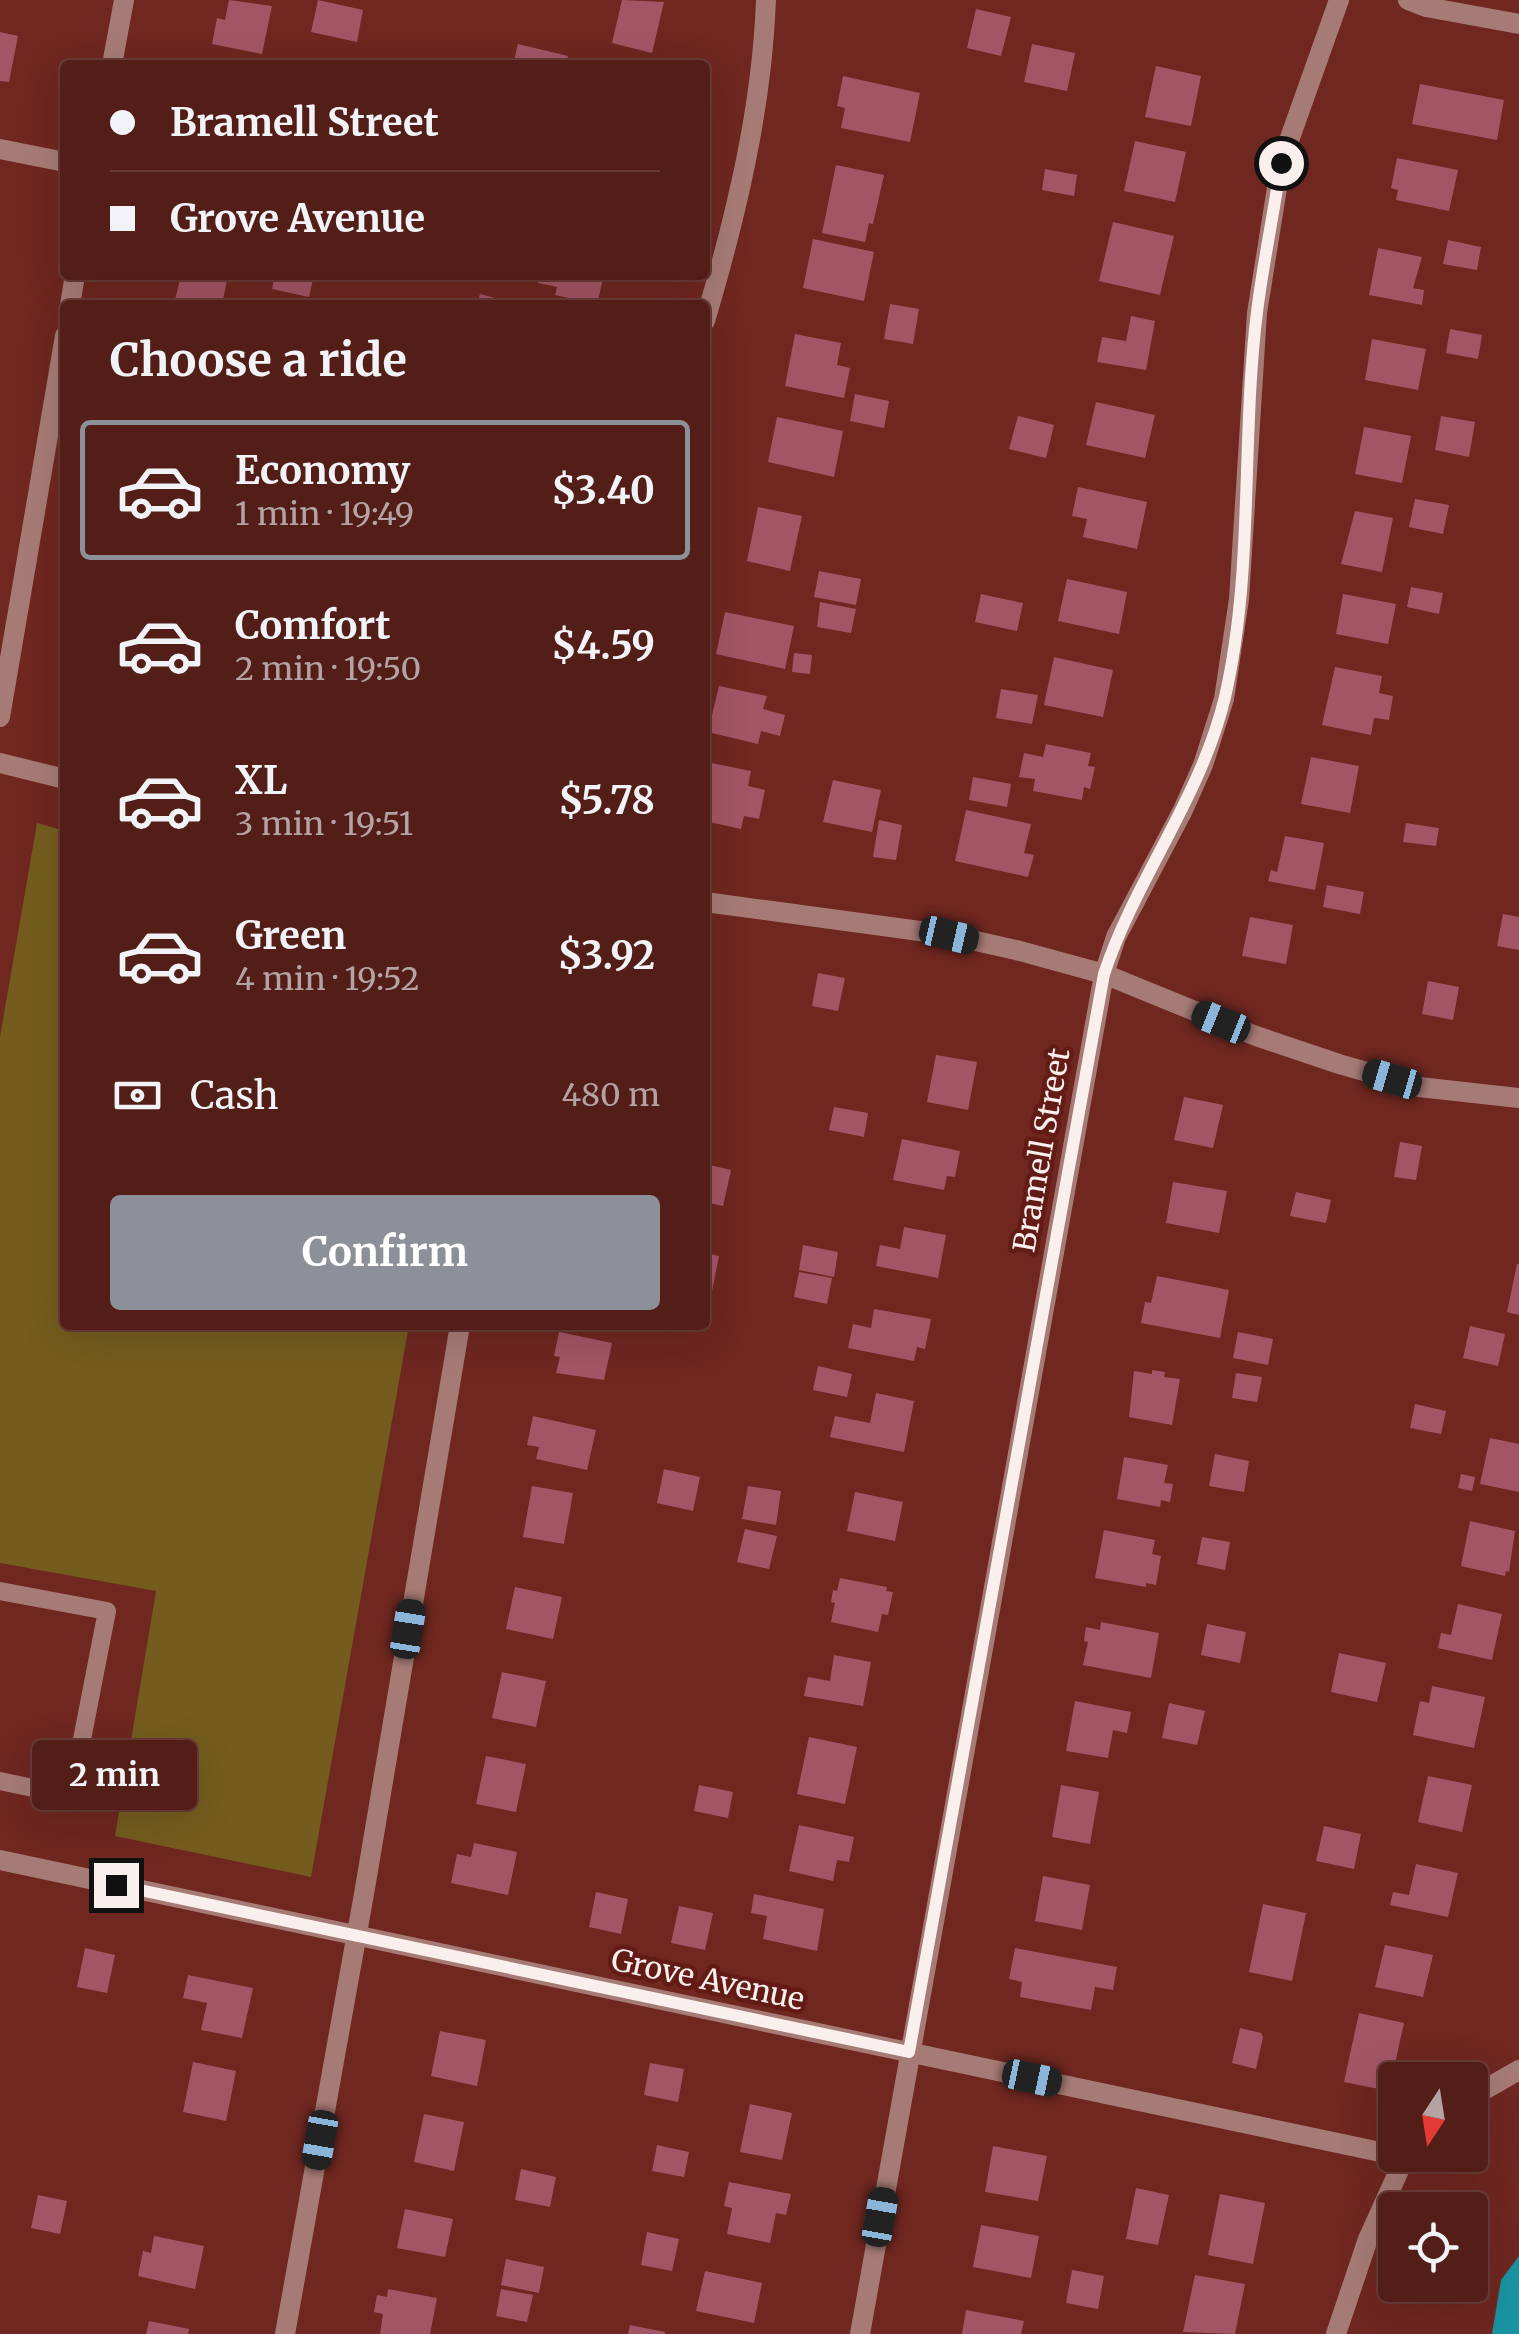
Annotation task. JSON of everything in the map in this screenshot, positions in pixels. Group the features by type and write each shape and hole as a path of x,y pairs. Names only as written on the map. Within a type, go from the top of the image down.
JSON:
{"street":[{"path":"113,60 124,0"},
{"path":"710,301 743,178 764,52 766,0"},
{"name":"Bramell Street","path":"860,2334 1104,974 1116,937 1190,795 1224,699 1239,599 1256,313 1281,163 1339,0"},
{"path":"1408,0 1426,7 1519,24"},
{"path":"0,149 60,161"},
{"path":"0,717 60,365"},
{"path":"0,763 60,778"},
{"path":"710,903 949,935 1104,974 1256,1036 1419,1087 1519,1098"},
{"path":"286,2334 459,1330"},
{"name":"Grove Avenue","path":"0,1860 1378,2150"},
{"path":"1488,2088 1519,2070"},
{"path":"1336,2334 1368,2239 1398,2172"}],"lane":[{"path":"0,1591 107,1611 72,1796 0,1781"}],"shaded area":[{"path":"37,823 60,830 60,1330 408,1330 311,1877 115,1836 156,1591 0,1563 0,1037"}],"water":[{"path":"1519,2256 1519,2334 1492,2334 1501,2280"}],"building":[{"path":"229,0 272,6 262,54 212,44 217,18 225,20"},
{"path":"318,0 363,10 357,42 311,32"},
{"path":"622,0 664,2 652,53 612,43"},
{"path":"976,9 1011,17 1001,56 967,48"},
{"path":"0,32 18,36 9,82 0,81"},
{"path":"518,44 568,56 567,60 514,60"},
{"path":"1032,44 1075,53 1067,91 1024,82"},
{"path":"1156,66 1201,76 1191,126 1145,117"},
{"path":"843,76 920,93 910,142 841,128 845,108 837,106"},
{"path":"1420,84 1504,100 1497,140 1412,124"},
{"path":"1135,141 1186,152 1175,202 1124,191"},
{"path":"1397,158 1458,170 1449,211 1396,200 1398,190 1391,188"},
{"path":"836,165 884,175 865,242 822,233"},
{"path":"1045,169 1077,175 1074,196 1042,190"},
{"path":"1113,222 1174,236 1160,295 1099,281"},
{"path":"813,239 874,252 864,301 803,288"},
{"path":"1448,240 1481,247 1477,270 1443,264"},
{"path":"1378,248 1422,257 1413,288 1424,290 1422,305 1369,295"},
{"path":"180,280 227,280 223,300 175,300"},
{"path":"274,280 313,280 309,297 272,289"},
{"path":"603,280 598,300 555,295 557,287 538,283"},
{"path":"480,294 503,300 478,300"},
{"path":"890,304 919,309 913,344 884,339"},
{"path":"1131,316 1155,321 1146,370 1097,362 1102,337 1126,341"},
{"path":"1450,329 1482,335 1478,359 1446,353"},
{"path":"795,334 841,343 837,365 850,368 844,398 785,386"},
{"path":"1372,339 1426,349 1418,390 1365,380"},
{"path":"855,394 889,401 884,428 850,421"},
{"path":"1096,402 1155,415 1145,458 1086,445"},
{"path":"1018,416 1054,425 1046,458 1009,449"},
{"path":"1441,416 1475,422 1469,457 1435,450"},
{"path":"777,417 843,431 834,477 768,462"},
{"path":"1364,427 1411,436 1402,483 1355,474"},
{"path":"1078,487 1147,502 1137,549 1083,537 1087,519 1072,516"},
{"path":"1415,499 1449,505 1443,534 1409,527"},
{"path":"758,507 802,516 790,571 747,561"},
{"path":"1355,511 1393,518 1382,572 1341,564"},
{"path":"819,571 861,579 856,605 814,597"},
{"path":"1067,579 1127,592 1119,634 1058,621"},
{"path":"1411,587 1443,593 1439,614 1407,607"},
{"path":"981,594 1023,603 1017,631 975,622"},
{"path":"1343,594 1396,604 1388,644 1336,634"},
{"path":"820,602 856,609 851,633 817,627"},
{"path":"725,612 794,626 785,669 716,654"},
{"path":"794,653 812,655 810,674 792,672"},
{"path":"1054,657 1113,670 1103,717 1044,705"},
{"path":"1335,667 1382,676 1379,693 1393,696 1389,720 1374,718 1371,735 1322,725"},
{"path":"719,686 767,696 763,709 785,715 780,736 761,731 758,744 710,732"},
{"path":"1001,689 1038,695 1032,724 996,718"},
{"path":"1046,744 1091,753 1088,766 1095,767 1090,789 1084,787 1082,800 1033,791 1035,779 1019,777 1024,753 1043,757"},
{"path":"1311,757 1359,766 1350,813 1301,804"},
{"path":"711,763 751,771 748,786 765,790 759,819 744,816 741,829 710,822"},
{"path":"973,777 1011,784 1007,807 969,800"},
{"path":"833,780 881,790 872,832 823,822"},
{"path":"966,810 1031,824 1024,853 1034,855 1028,877 955,861"},
{"path":"879,820 902,825 896,860 873,857"},
{"path":"1406,823 1439,828 1436,846 1403,842"},
{"path":"1285,836 1324,843 1315,890 1268,881 1271,870 1277,872"},
{"path":"1327,885 1364,892 1360,914 1323,907"},
{"path":"1503,914 1519,917 1519,950 1497,946"},
{"path":"1250,917 1293,925 1286,964 1242,956"},
{"path":"818,973 845,978 838,1011 812,1006"},
{"path":"1428,981 1459,987 1453,1020 1422,1014"},
{"path":"936,1055 977,1062 968,1110 927,1102"},
{"path":"1184,1097 1223,1105 1213,1148 1174,1140"},
{"path":"834,1107 868,1113 864,1137 829,1130"},
{"path":"902,1139 960,1151 955,1177 947,1176 944,1190 893,1180"},
{"path":"1400,1142 1422,1146 1416,1180 1394,1177"},
{"path":"710,1165 731,1170 723,1206 710,1203"},
{"path":"1173,1182 1227,1191 1219,1233 1166,1223"},
{"path":"1296,1192 1331,1200 1326,1223 1290,1216"},
{"path":"904,1227 946,1235 938,1278 876,1266 880,1245 900,1249"},
{"path":"803,1245 838,1252 834,1277 799,1270"},
{"path":"710,1254 719,1256 710,1290"},
{"path":"1519,1264 1519,1315 1507,1312"},
{"path":"799,1272 832,1278 827,1304 794,1297"},
{"path":"1157,1276 1229,1290 1220,1338 1141,1323 1145,1302 1151,1303"},
{"path":"874,1309 931,1319 925,1349 917,1347 914,1361 848,1348 853,1324 871,1328"},
{"path":"1470,1326 1505,1334 1498,1366 1463,1358"},
{"path":"559,1332 612,1343 604,1380 556,1373 560,1357 554,1356"},
{"path":"1238,1332 1273,1339 1268,1365 1233,1358"},
{"path":"818,1366 852,1374 847,1397 813,1390"},
{"path":"1152,1370 1180,1379 1172,1425 1129,1417 1134,1371 1152,1374"},
{"path":"1236,1373 1262,1377 1257,1402 1232,1398"},
{"path":"876,1393 914,1401 904,1452 830,1437 835,1416 870,1423"},
{"path":"1415,1404 1446,1411 1441,1434 1410,1428"},
{"path":"533,1416 596,1430 587,1470 536,1459 539,1447 527,1445"},
{"path":"1490,1438 1519,1444 1519,1492 1480,1484"},
{"path":"1215,1454 1249,1461 1244,1492 1209,1486"},
{"path":"1124,1457 1168,1465 1164,1483 1173,1484 1170,1502 1161,1500 1160,1507 1117,1499"},
{"path":"664,1469 700,1477 693,1511 657,1503"},
{"path":"1461,1474 1475,1477 1472,1491 1458,1488"},
{"path":"532,1486 573,1493 564,1544 523,1537"},
{"path":"748,1486 781,1491 776,1525 742,1519"},
{"path":"855,1492 903,1502 895,1541 847,1531"},
{"path":"1470,1521 1515,1531 1509,1572 1505,1576 1461,1566"},
{"path":"745,1529 777,1536 769,1569 737,1562"},
{"path":"1104,1530 1155,1540 1152,1554 1161,1556 1156,1585 1146,1583 1146,1587 1095,1578"},
{"path":"1202,1537 1230,1542 1225,1570 1197,1564"},
{"path":"840,1578 887,1587 886,1591 893,1592 888,1615 882,1614 878,1632 831,1622 833,1590 837,1591"},
{"path":"515,1587 562,1597 553,1639 506,1629"},
{"path":"1458,1604 1502,1614 1492,1660 1438,1648 1441,1633 1451,1635"},
{"path":"1101,1622 1159,1633 1151,1678 1083,1665 1088,1642 1084,1641 1086,1627 1100,1630"},
{"path":"1207,1624 1246,1632 1240,1663 1201,1655"},
{"path":"1339,1653 1386,1663 1377,1702 1331,1692"},
{"path":"834,1655 871,1662 863,1706 804,1696 808,1677 830,1681"},
{"path":"502,1672 546,1681 536,1727 492,1718"},
{"path":"1432,1686 1485,1697 1474,1748 1413,1735 1420,1701 1429,1703"},
{"path":"1075,1701 1131,1712 1127,1733 1113,1730 1108,1758 1066,1751"},
{"path":"1169,1703 1205,1711 1197,1745 1162,1738"},
{"path":"809,1737 857,1747 845,1804 797,1794"},
{"path":"486,1756 526,1764 516,1812 476,1804"},
{"path":"1428,1776 1472,1785 1462,1832 1418,1822"},
{"path":"699,1785 733,1792 728,1818 694,1811"},
{"path":"1061,1785 1099,1792 1090,1844 1052,1837"},
{"path":"799,1825 854,1837 849,1862 837,1860 833,1881 789,1871"},
{"path":"1324,1826 1361,1834 1354,1869 1316,1861"},
{"path":"474,1843 517,1852 508,1895 451,1883 457,1854 471,1857"},
{"path":"1416,1864 1458,1873 1448,1917 1390,1905 1393,1892 1409,1895"},
{"path":"1043,1876 1090,1885 1082,1930 1035,1921"},
{"path":"596,1892 628,1899 621,1934 589,1927"},
{"path":"754,1894 824,1909 817,1951 763,1939 767,1916 751,1913"},
{"path":"1263,1904 1306,1913 1292,1981 1249,1972"},
{"path":"679,1906 713,1913 705,1950 671,1943"},
{"path":"1385,1945 1433,1955 1423,1997 1375,1987"},
{"path":"85,1948 115,1955 107,1993 77,1987"},
{"path":"1015,1948 1117,1967 1113,1990 1095,1987 1091,2010 1020,1997 1022,1982 1009,1979"},
{"path":"188,1975 253,1988 242,2038 201,2030 207,2003 183,1998"},
{"path":"1359,2013 1404,2023 1395,2062 1378,2062 1378,2089 1344,2082"},
{"path":"1240,2028 1263,2037 1256,2069 1232,2063"},
{"path":"440,2031 486,2040 477,2086 431,2076"},
{"path":"193,2062 236,2071 226,2121 183,2112"},
{"path":"650,2063 684,2069 678,2102 644,2095"},
{"path":"750,2104 792,2113 782,2160 740,2152"},
{"path":"424,2114 464,2122 454,2171 414,2162"},
{"path":"657,2145 689,2152 684,2177 652,2171"},
{"path":"993,2146 1047,2156 1038,2201 985,2192"},
{"path":"521,2169 556,2177 550,2207 515,2200"},
{"path":"729,2182 791,2194 786,2215 776,2213 770,2243 727,2234 732,2208 724,2206"},
{"path":"1136,2188 1169,2195 1158,2245 1126,2239"},
{"path":"1220,2194 1265,2203 1253,2264 1208,2255"},
{"path":"38,2195 67,2201 60,2234 31,2228"},
{"path":"405,2209 453,2219 445,2257 397,2248"},
{"path":"981,2225 1039,2236 1031,2278 973,2267"},
{"path":"647,2232 679,2239 672,2271 641,2265"},
{"path":"154,2236 204,2246 195,2289 138,2276 143,2251 151,2253"},
{"path":"506,2259 544,2267 539,2293 501,2285"},
{"path":"1072,2270 1104,2276 1098,2309 1066,2303"},
{"path":"705,2271 762,2283 754,2323 696,2311"},
{"path":"1195,2275 1245,2284 1235,2334 1183,2332"},
{"path":"388,2289 437,2298 430,2334 380,2334 383,2314 374,2312 377,2295 387,2297"},
{"path":"501,2289 533,2295 527,2322 496,2316"},
{"path":"966,2310 1024,2321 1021,2334 962,2334"},
{"path":"149,2321 189,2329 188,2334 146,2334"},
{"path":"630,2325 665,2332 665,2334 628,2334"}],"route":[{"path":"116,1885 909,2052 1104,974 1116,937 1193,788 1224,699 1239,599 1256,313 1281,163"}]}
